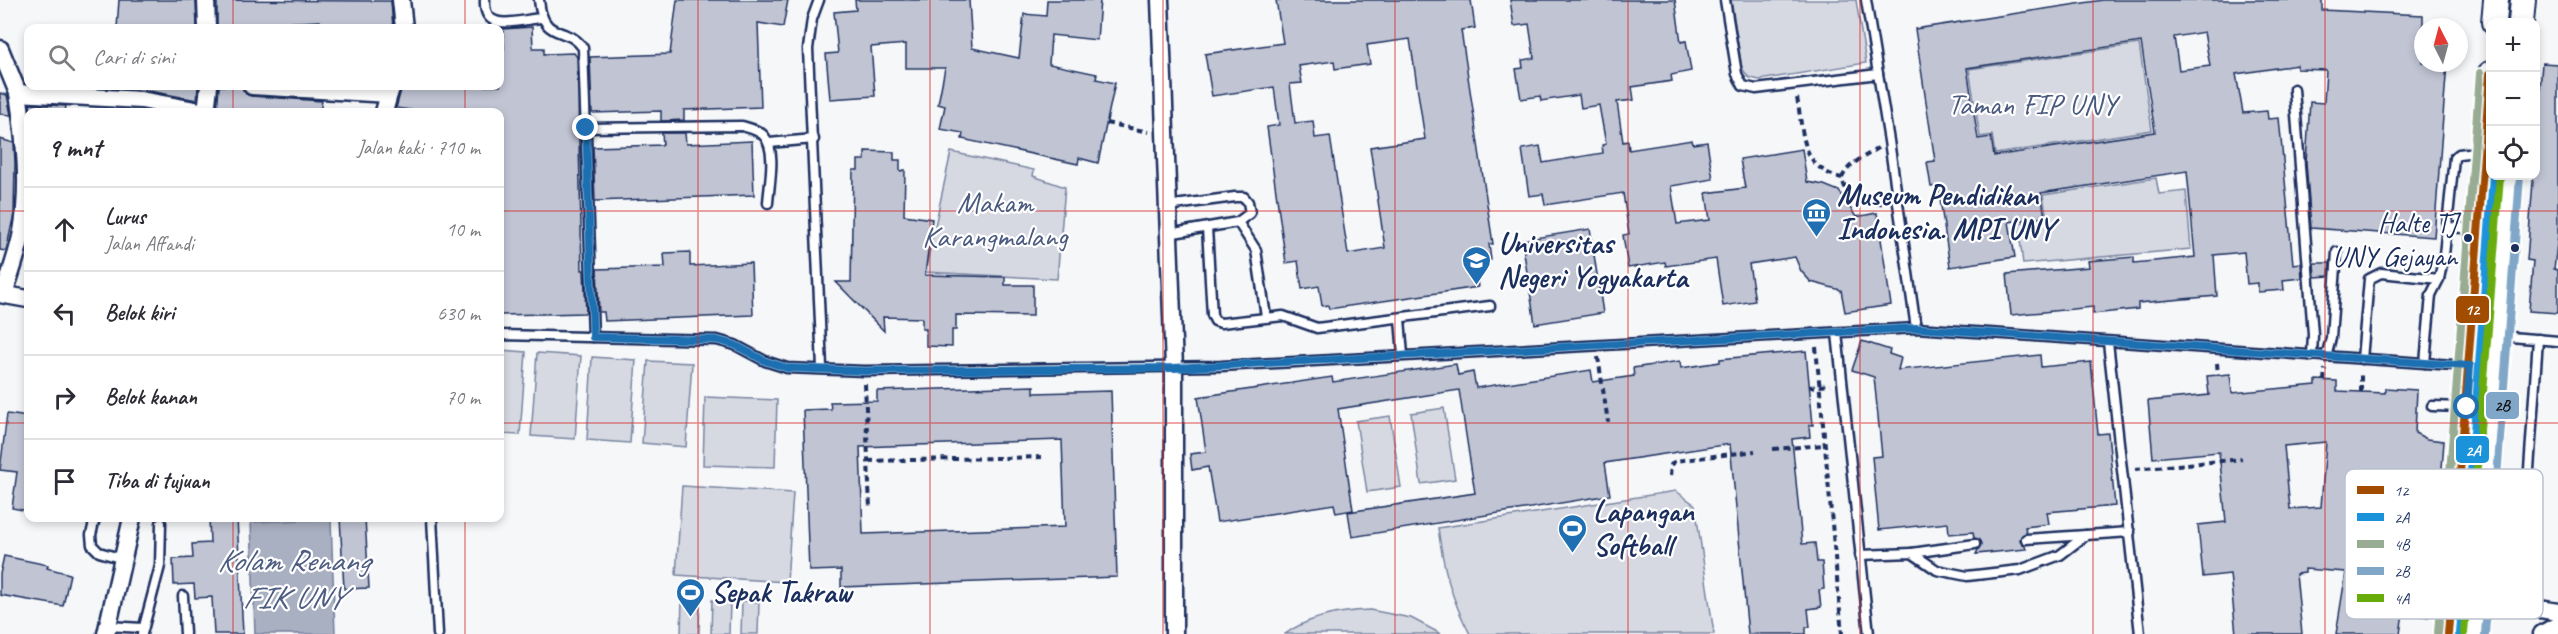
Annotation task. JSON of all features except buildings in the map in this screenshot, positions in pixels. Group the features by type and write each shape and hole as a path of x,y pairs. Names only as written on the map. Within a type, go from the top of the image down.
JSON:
{"main road":[{"path":"2494,18 2496,0"},
{"path":"2521,18 2523,0"},
{"path":"2462,469 2467,407 2461,365 2478,230 2487,126"},
{"path":"2488,469 2510,180"},
{"path":"2461,365 2496,368"},
{"path":"2448,634 2449,619"},
{"path":"2474,634 2475,619"}],"street":[{"path":"206,0 207,24"},
{"path":"401,0 404,24"},
{"path":"1160,0 1174,368 1174,634"},
{"path":"0,49 18,93 24,146"},
{"path":"206,108 209,90"},
{"path":"385,108 391,90"},
{"path":"18,93 141,100 184,108"},
{"path":"24,205 22,232 2,294 24,298"},
{"path":"107,630 131,522"},
{"path":"2543,610 2558,612"},
{"path":"2542,634 2558,625"}],"lane":[{"path":"485,0 484,11 488,19 496,22 541,18"},
{"path":"539,0 541,18 547,26 578,41 583,48 593,337"},
{"path":"819,0 812,19 808,49 814,139 822,368"},
{"path":"1725,0 1737,74 1743,86 1755,89 1878,74"},
{"path":"1866,0 1916,328"},
{"path":"2294,89 2313,334 2312,356"},
{"path":"586,128 742,126 763,135 769,143 768,203"},
{"path":"769,143 814,139"},
{"path":"2425,363 2431,295 2439,279 2454,158 2459,154 2485,151"},
{"path":"1167,206 1244,197 1248,202 1250,213 1238,222 1168,234"},
{"path":"1238,222 1250,236 1256,250 1266,317"},
{"path":"2447,227 2478,230"},
{"path":"1207,228 1212,315 1215,321 1221,323 1283,316 1317,328 1490,306"},
{"path":"2326,357 2331,338 2337,252"},
{"path":"2362,359 2369,279 2381,273 2439,279"},
{"path":"1400,319 1403,356"},
{"path":"504,336 717,340 735,345 765,361 787,368 864,371 1174,368 1916,328 2461,365"},
{"path":"1837,333 1869,634"},
{"path":"2499,336 2558,340"},
{"path":"2529,469 2538,339"},
{"path":"2108,342 2140,634"},
{"path":"2432,406 2467,407"},
{"path":"94,522 91,534 92,545 99,552 123,559"},
{"path":"432,522 438,634"},
{"path":"107,630 142,631 160,566 160,523"},
{"path":"2026,539 2130,532"},
{"path":"1912,553 1937,570 1967,576 2020,570 2060,555 2086,535"},
{"path":"1860,555 1912,553 1975,544"},
{"path":"183,596 185,634"}],"path":[{"path":"1795,85 1807,154 1826,174 1842,178"},
{"path":"1106,123 1153,133 1165,133"},
{"path":"1889,141 1855,161 1846,169 1842,178 1851,199 1863,204 1897,202"},
{"path":"1815,334 1842,634"},
{"path":"1596,345 1608,422"},
{"path":"2361,392 2362,359"},
{"path":"864,371 870,509"},
{"path":"1809,387 1843,383"},
{"path":"1773,449 1825,445"},
{"path":"1670,476 1671,465 1675,461 1755,451"},
{"path":"868,460 1043,457"},
{"path":"2123,470 2242,459"}],"green space":[{"path":"1731,0 1856,0 1866,63 1759,80 1748,77 1742,68"},
{"name":"Taman FIP UNY","path":"2139,44 2152,130 1995,154 1992,135 1980,137 1969,69"},
{"name":"Makam Karangmalang","path":"951,152 1034,170 1033,176 1065,187 1057,279 925,272"},
{"name":"Taman FIP UNY","path":"2156,178 2159,194 2186,191 2191,249 2023,264 2018,223 2047,219 2043,195"},
{"path":"504,350 526,352 520,435 504,434"},
{"path":"537,353 581,356 575,439 531,436"},
{"path":"592,357 636,360 630,443 587,440"},
{"path":"648,361 692,363 686,447 642,443"},
{"path":"705,397 777,400 775,467 703,465"},
{"path":"1444,408 1455,479 1421,484 1411,413"},
{"path":"1390,416 1401,487 1367,492 1356,421"},
{"path":"682,486 793,493 787,582 676,575"},
{"name":"Lapangan Softball","path":"1676,491 1695,505 1714,634 1470,634 1449,582 1438,528"},
{"name":"Sepak Takraw","path":"682,599 700,600 699,634 681,634"},
{"name":"Sepak Takraw","path":"712,600 730,601 729,634 711,634"},
{"name":"Sepak Takraw","path":"742,601 759,602 758,634 741,634"},
{"path":"1370,610 1411,618 1441,634 1285,634 1315,619"}],"water":[{"name":"Kolam Renang FIK UNY","path":"251,522 331,522 335,634 255,634"}],"transit line":[{"name":"4B","path":"2450,469 2480,73"},
{"name":"12","path":"2460,469 2486,126"},
{"name":"2A","path":"2471,469 2493,180"},
{"name":"4A","path":"2477,469 2500,180"},
{"name":"2B","path":"2498,469 2520,180"},
{"name":"4B","path":"2438,633 2439,619"},
{"name":"12","path":"2448,634 2449,619"},
{"name":"2A","path":"2459,634 2460,619"},
{"name":"4A","path":"2464,633 2465,619"},
{"name":"2B","path":"2485,634 2486,619"}],"place":[{"name":"Museum Pendidikan Indonesia. MPI UNY","path":"1816,238"},
{"name":"Halte TJ UNY Gejayan","path":"2468,238"},
{"name":"Universitas Negeri Yogyakarta","path":"1477,286"},
{"name":"Lapangan Softball","path":"1572,554"},
{"name":"Sepak Takraw","path":"690,618"}],"route":[{"path":"586,128 593,337 717,340 735,345 765,361 787,368 864,371 1174,368 1916,328 2470,366 2467,407"}]}
